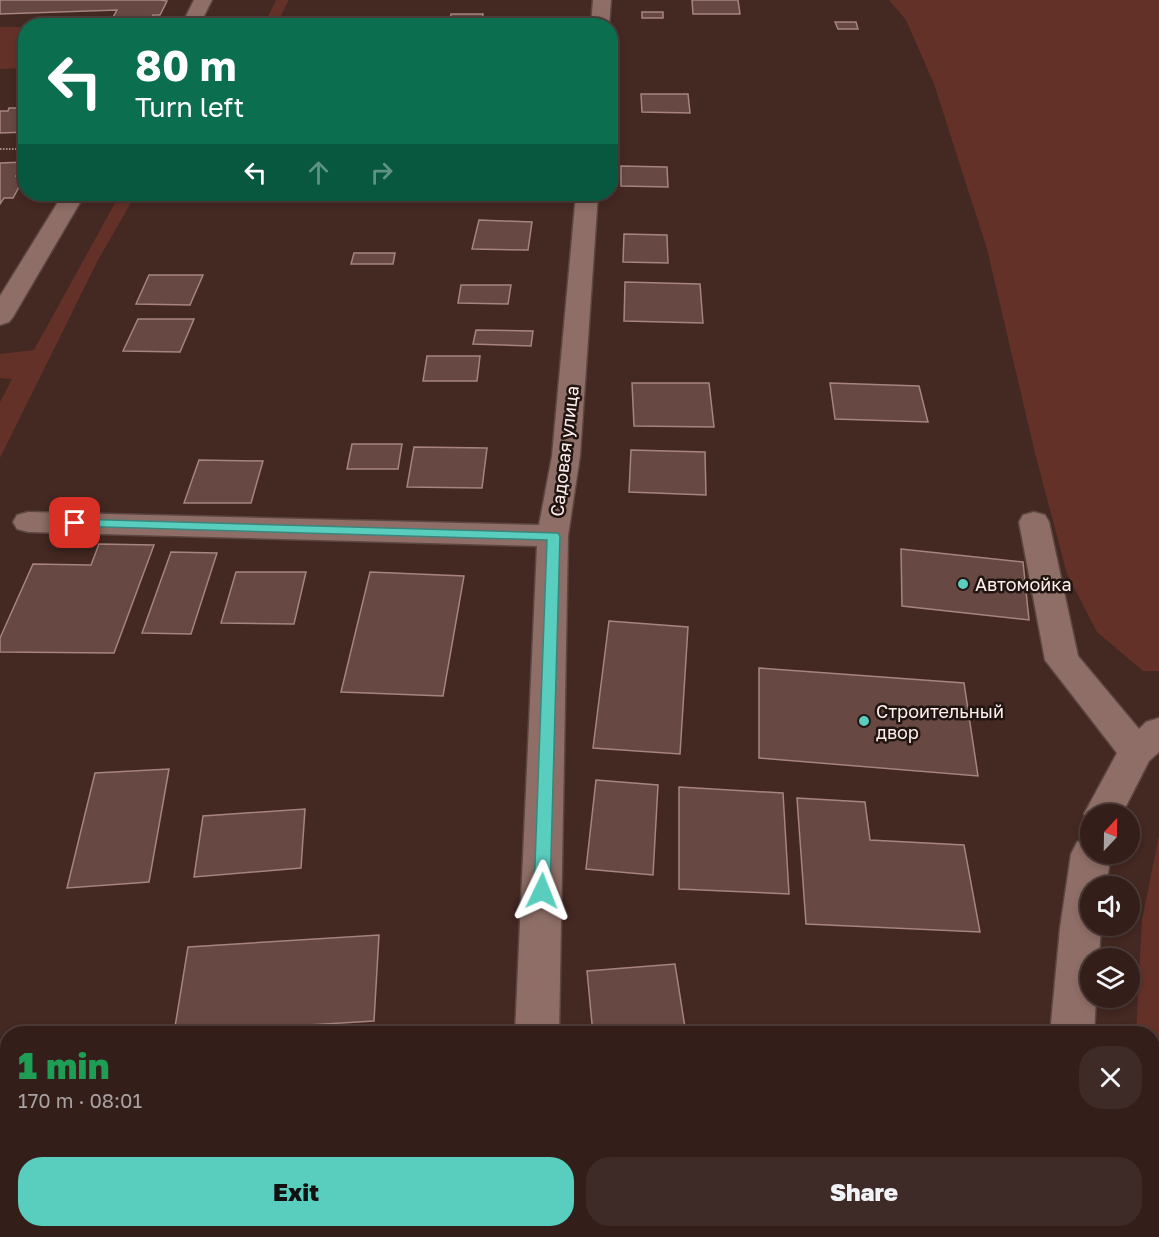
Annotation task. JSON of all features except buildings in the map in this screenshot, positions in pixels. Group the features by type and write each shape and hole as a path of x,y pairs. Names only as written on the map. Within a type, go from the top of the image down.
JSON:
{"street":[{"path":"194,18 203,0"},
{"path":"601,18 602,0"},
{"path":"0,317 71,201"},
{"name":"Садовая улица","path":"537,1026 553,536 566,456 586,201"},
{"path":"28,522 553,536"},
{"path":"1034,522 1062,660 1147,742 1109,804"},
{"path":"1073,1026 1080,928 1090,864"}],"path":[{"path":"0,149 18,149"}],"shaded area":[{"path":"276,0 289,0 280,18 267,18"},
{"path":"889,0 1159,0 1159,671 1143,671 1097,632 1067,574 1035,453 987,249 934,84 906,20"},
{"path":"0,27 18,27 18,68 0,69"},
{"path":"116,201 132,201 98,260 0,458 0,402 12,379 0,378 0,354 34,350"},
{"path":"1159,835 1159,1026 1136,1026 1137,1008 1140,1008 1142,920"}],"place":[{"name":"Автомойка","path":"963,584"},
{"name":"Строительный двор","path":"864,721"}],"route":[{"path":"75,523 553,536 542,891"}]}
